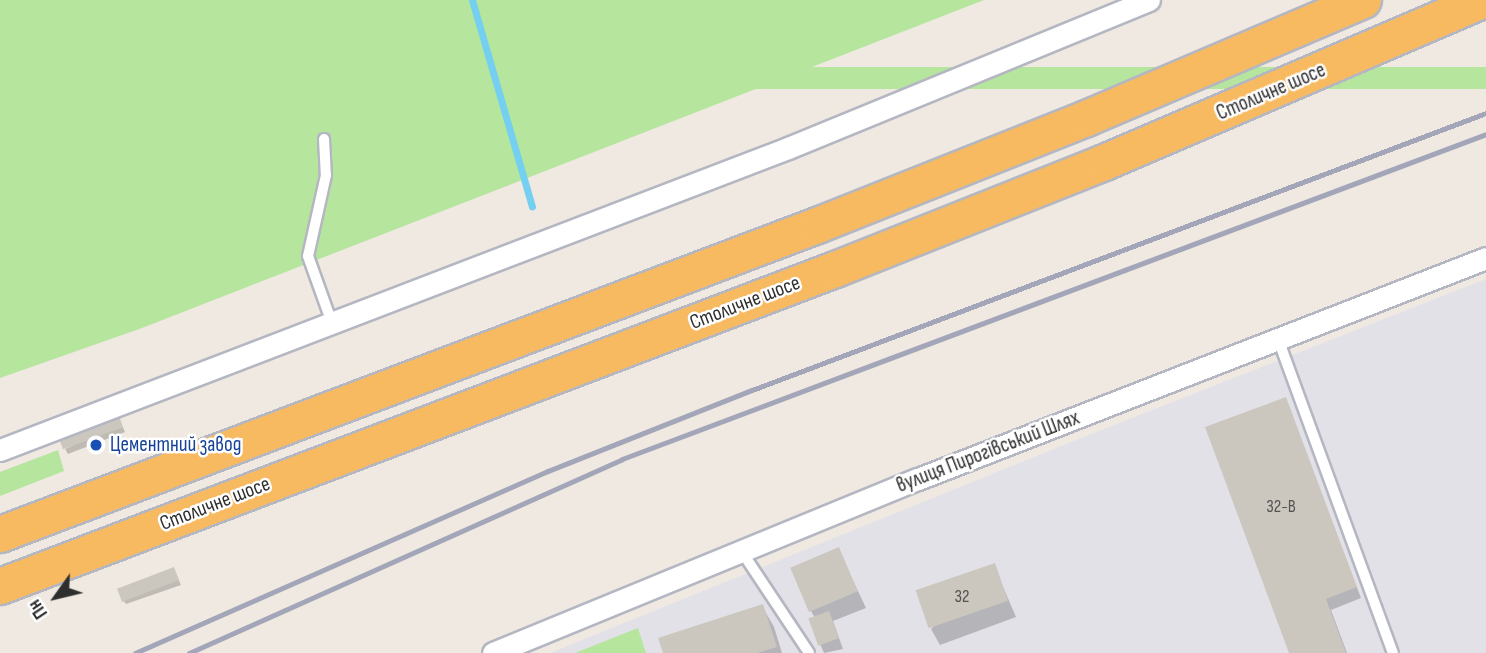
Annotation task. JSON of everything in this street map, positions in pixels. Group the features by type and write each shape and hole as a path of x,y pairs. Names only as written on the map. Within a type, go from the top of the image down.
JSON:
{"highway":[{"name":"Столичне шосе","path":"0,586 835,269 1204,120 1482,0"},
{"path":"0,534 817,225 1086,118 1349,4"}],"street":[{"path":"0,450 788,148 1149,0"},
{"name":"вулиця Пирогівський Шлях","path":"493,653 1486,258"}],"lane":[{"path":"324,139 326,175 308,257 332,323"},
{"path":"1278,339 1393,653"},
{"path":"743,552 809,653"}],"shaded area":[{"path":"1486,279 1486,653 550,653 1086,436"}],"green space":[{"path":"0,0 984,0 142,328 0,378"},
{"path":"287,67 1486,67 1486,89 287,89"},
{"path":"58,450 64,471 0,496 0,472"},
{"path":"638,628 646,653 575,653"}],"building":[{"path":"1286,397 1357,587 1326,599 1346,653 1289,653 1205,427"},
{"path":"119,416 123,427 63,449 59,438"},
{"path":"839,547 858,591 809,612 790,568"},
{"path":"995,563 1008,601 929,628 916,590"},
{"path":"174,567 179,580 122,602 117,589"},
{"path":"763,604 777,647 757,653 663,653 658,638"},
{"path":"829,611 839,638 818,646 808,619"}],"waterway":[{"path":"472,0 532,206"}],"railway":[{"path":"135,653 548,471 752,390 1486,113"},
{"path":"189,653 622,459 1486,134"}],"place":[{"name":"Цементний завод","path":"96,445"}]}
